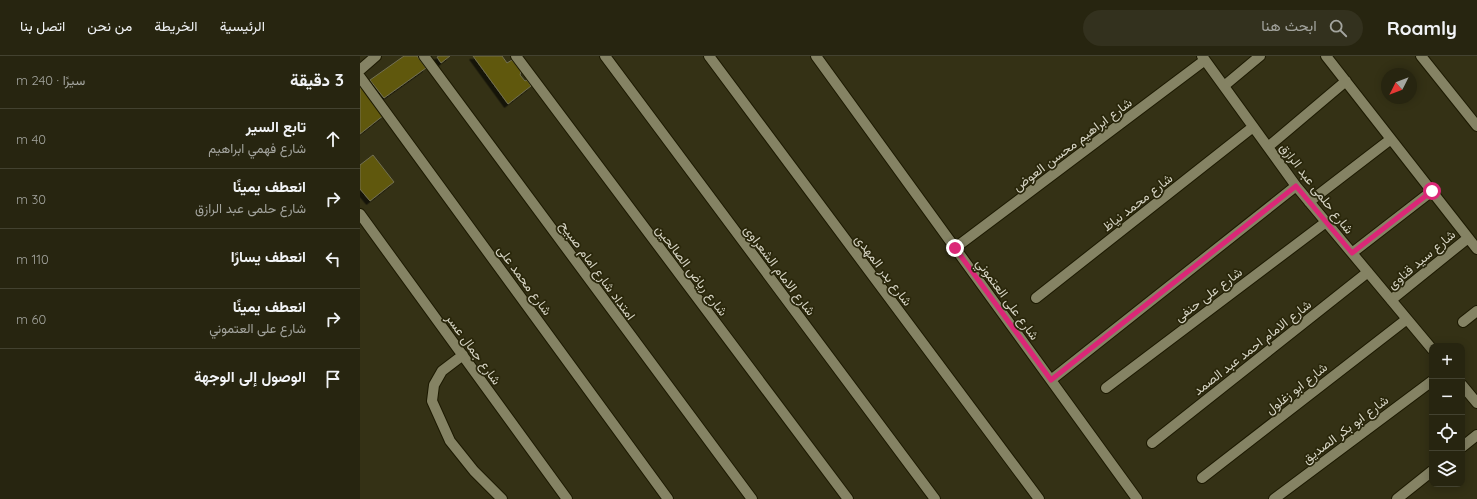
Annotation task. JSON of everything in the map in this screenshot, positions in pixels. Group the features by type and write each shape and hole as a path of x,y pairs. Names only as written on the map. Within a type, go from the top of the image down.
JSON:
{"street":[{"path":"360,70 376,56"},
{"name":"امتداد شارع امام صبيح","path":"424,56 752,499"},
{"name":"شارع رياض الصالحين","path":"516,56 848,499"},
{"name":"شارع الامام الشعراوى","path":"605,56 935,499"},
{"name":"شارع بدر المهدى","path":"709,56 1038,499"},
{"name":"شارع على العتموني","path":"816,56 1137,499"},
{"path":"1224,86 1260,56"},
{"path":"1326,56 1477,250"},
{"path":"1421,56 1477,126"},
{"name":"شارع حلمى عبد الرازق","path":"1204,58 1296,186 1429,345"},
{"name":"شارع ابراهيم محسن العوض","path":"955,248 1204,58"},
{"name":"شارع محمد على","path":"360,77 668,499"},
{"path":"1268,146 1346,81"},
{"name":"شارع محمد نياظ","path":"1036,298 1254,127"},
{"path":"1309,202 1391,139"},
{"path":"1051,380 1296,186"},
{"path":"1352,253 1432,191"},
{"name":"شارع جمال عسر","path":"360,214 567,499"},
{"name":"شارع على حنفى","path":"1106,388 1326,222"},
{"name":"شارع سيد قناوى","path":"1392,300 1468,238"},
{"name":"شارع الامام احمد عبد الصمد","path":"1152,443 1368,272"},
{"path":"1463,322 1477,311"},
{"name":"شارع ابو زغلول","path":"1202,478 1407,319"},
{"path":"462,355 442,371 434,385 432,401 450,441 474,471 502,499"},
{"name":"شارع ابو بكر الصديق","path":"1274,499 1429,383"},
{"path":"1465,389 1477,403"},
{"path":"1465,445 1477,436"},
{"path":"1397,499 1429,473"}],"building":[{"path":"404,56 417,56 426,68 384,98 370,80"},
{"path":"450,56 441,63 437,57"},
{"path":"473,56 502,56 507,63 512,60 521,71 520,75 525,81 527,80 531,86 508,104"},
{"path":"360,86 384,115 360,134"},
{"path":"373,155 394,182 370,201 360,189 360,165"}],"route":[{"path":"955,248 1051,380 1296,186 1352,253 1432,191"}]}
